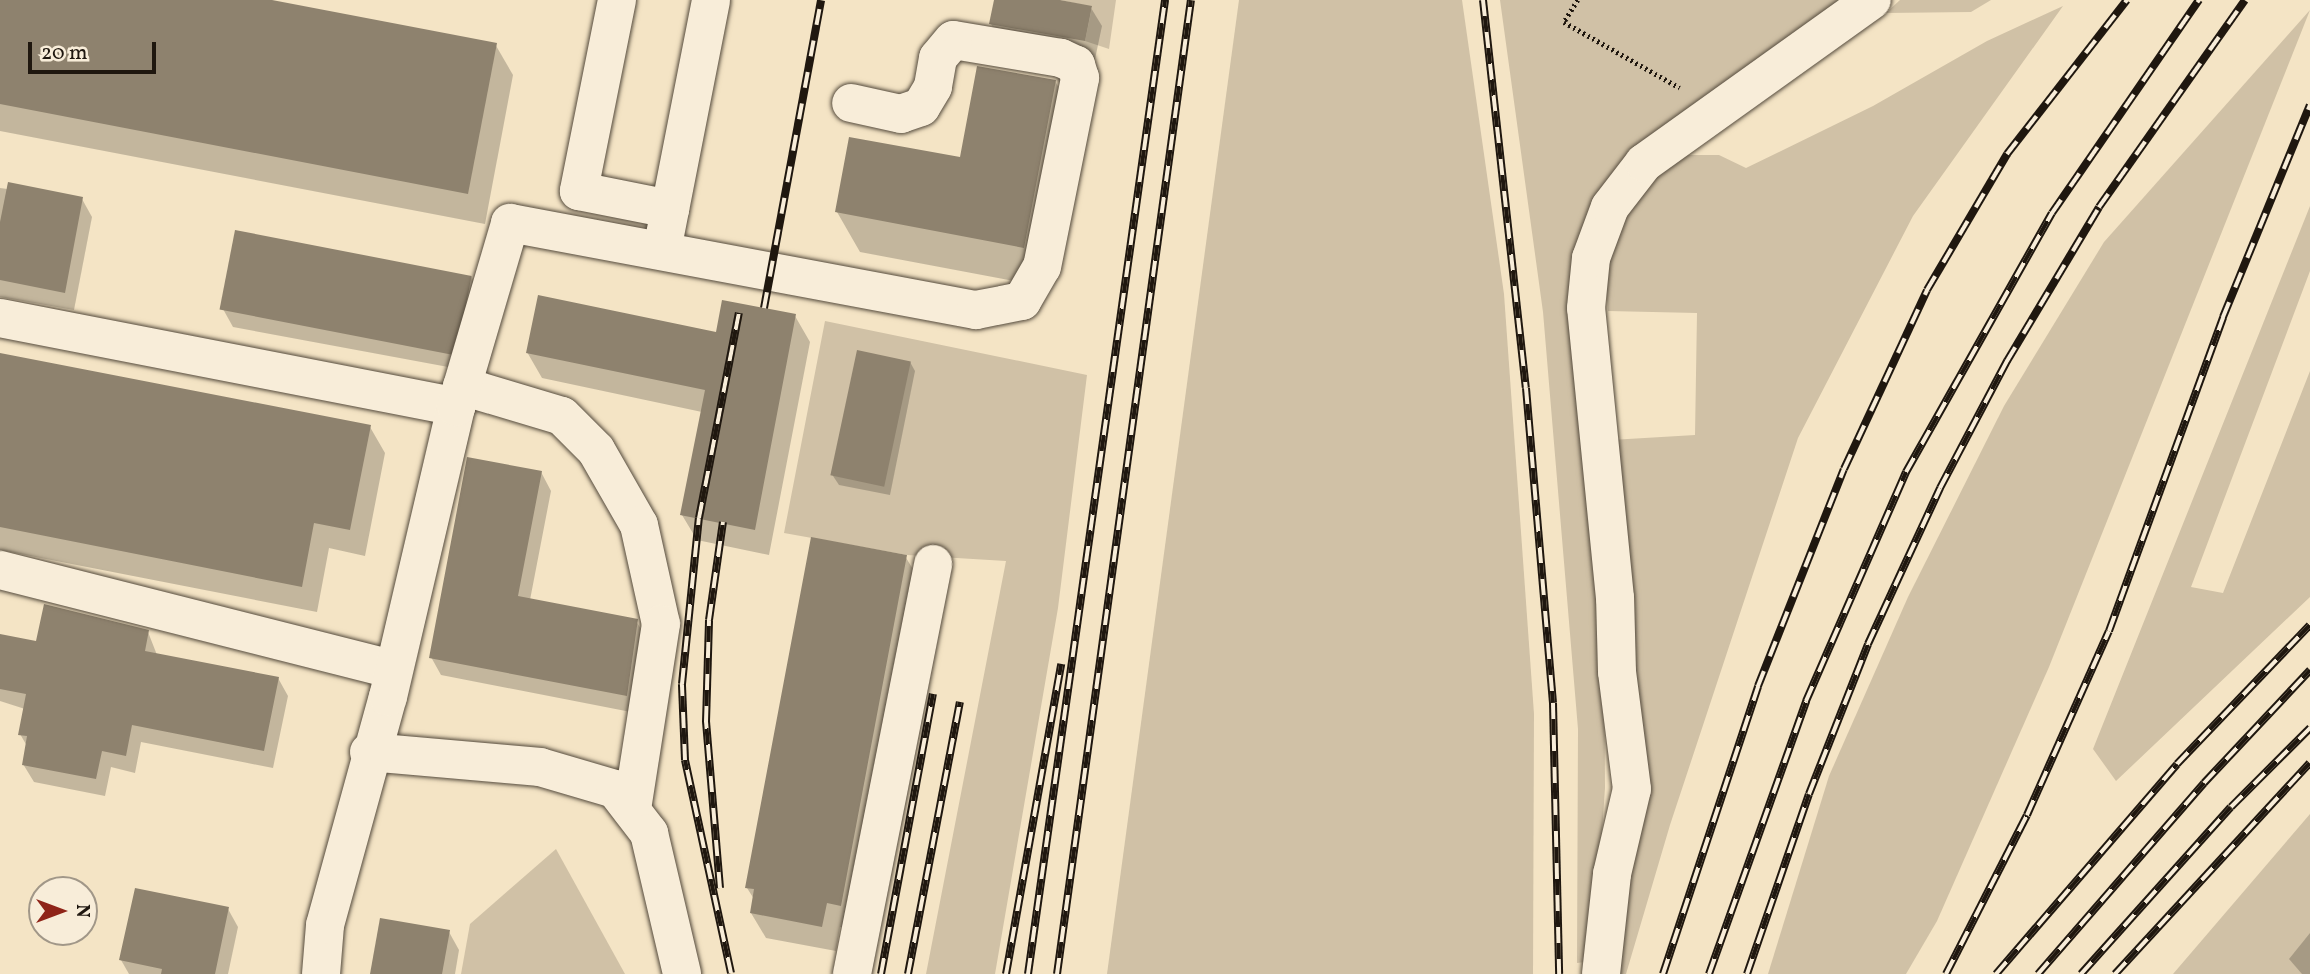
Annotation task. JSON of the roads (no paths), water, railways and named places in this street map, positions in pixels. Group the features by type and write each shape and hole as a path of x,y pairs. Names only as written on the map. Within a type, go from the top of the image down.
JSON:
{"lane":[{"path":"617,0 579,191 670,209"},
{"path":"662,251 711,0"},
{"path":"1601,974 1612,874 1632,789 1617,672 1615,598 1586,308 1591,258 1610,207 1644,163 1872,0"},
{"path":"321,974 325,925 369,752 394,670 459,397 510,223 976,310 1022,301 1042,267 1080,78 1076,65 1061,58 953,40 938,58 933,87 921,107 901,114 851,103"},
{"path":"0,318 562,416 596,450 639,525 661,624 632,810"},
{"path":"852,974 933,564"},
{"path":"0,570 394,670"},
{"path":"369,752 540,767 615,789 649,833 682,974"}],"railway":[{"path":"764,308 821,0"},
{"path":"1028,974 1165,0"},
{"path":"1057,974 1191,0"},
{"path":"1483,0 1526,388 1553,703 1559,974"},
{"path":"1663,974 1758,686 1844,469 1927,290 2007,154 2127,0"},
{"path":"1709,974 1806,701 1906,472 2052,213 2199,0"},
{"path":"1747,974 1809,794 1868,644 1940,488 2007,361 2099,207 2245,0"},
{"path":"1946,974 2027,815 2109,631 2223,317 2310,105"},
{"path":"731,973 685,760 682,684 699,518 739,313"},
{"path":"720,888 706,722 709,620 723,522"},
{"path":"1996,974 2177,764 2310,625"},
{"path":"1006,974 1061,664"},
{"path":"2038,974 2204,783 2310,670"},
{"path":"881,974 933,694"},
{"path":"908,974 960,702"},
{"path":"2081,974 2231,807 2310,728"},
{"path":"2115,974 2310,763"}]}
